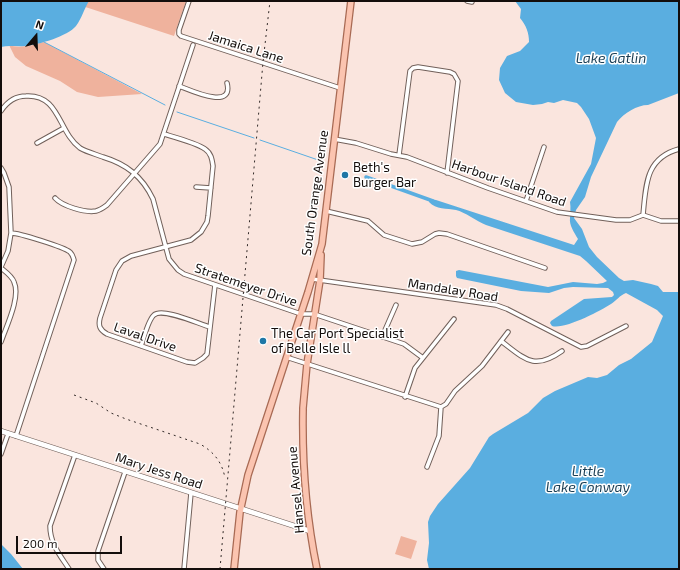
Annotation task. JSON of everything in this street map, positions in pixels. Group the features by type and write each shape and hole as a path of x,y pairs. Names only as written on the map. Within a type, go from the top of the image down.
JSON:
{"main road":[{"name":"South Orange Avenue","path":"234,569 240,508 250,466 301,314 322,244 351,1"},
{"name":"Hansel Avenue","path":"317,569 310,531 303,473 303,408 307,364 320,280 322,244"}],"street":[{"name":"Jamaica Lane","path":"189,1 179,30 179,34 181,36 340,88"},
{"path":"467,1 472,2"},
{"path":"55,198 62,203 84,211 96,211 107,205 160,144 193,44"},
{"path":"399,155 410,71 413,68 418,67 450,72 454,74 458,81 447,173"},
{"path":"179,86 214,98 222,98 228,90 227,84"},
{"name":"Stratemeyer Drive","path":"1,111 7,104 17,97 30,95 36,96 48,102 71,139 81,149 120,163 135,173 149,190 153,199 169,259 178,270 190,277 301,314 314,314 404,344 422,358"},
{"path":"37,143 64,128"},
{"path":"164,134 206,149 210,154 213,166 207,222 201,232 191,240 165,247"},
{"name":"Harbour Island Road","path":"334,139 356,143 399,155 545,208 575,215 616,220 630,220 643,215"},
{"path":"526,200 544,147"},
{"path":"679,149 673,150 662,157 650,171 647,179 643,215 661,221 679,221"},
{"path":"1,168 9,187 11,233 8,251 1,267 14,282 16,296 1,342"},
{"path":"196,187 211,188"},
{"path":"326,211 368,221 384,235 403,242 416,244 435,234 447,234 545,268"},
{"path":"11,233 20,234 67,250 73,256 74,264 16,436"},
{"name":"Laval Drive","path":"165,247 131,256 122,261 116,270 99,322 100,329 107,334 187,362 196,363 207,354 215,285"},
{"name":"Mandalay Road","path":"312,279 496,305 507,309 581,347 587,346 626,326"},
{"path":"382,337 396,305"},
{"path":"141,346 152,318 157,313 165,312 210,327"},
{"path":"405,396 415,368 454,319"},
{"path":"426,467 439,436 442,407 482,366 508,332"},
{"path":"501,341 522,357 534,362 546,360 562,351"},
{"path":"286,357 442,407"},
{"name":"Mary Jess Road","path":"1,431 310,531"},
{"path":"1,454 8,434"},
{"path":"70,569 52,542 50,536 50,526 74,455"},
{"path":"104,569 98,560 98,551 125,472"},
{"path":"184,569 191,493"}],"shaded area":[{"path":"67,1 186,1 174,36"},
{"path":"44,42 142,94 98,97 77,92 60,81 26,66 15,57 9,45 22,47"},
{"path":"401,536 417,541 411,559 395,554"}],"water":[{"path":"1,1 89,1 80,20 72,30 37,44 1,47"},
{"name":"Little Lake Conway","path":"515,1 679,1 679,93 648,105 635,108 617,122 591,177 585,197 576,210 574,218 582,229 589,247 597,257 619,278 624,281 633,280 658,286 663,292 679,292 679,569 429,569 427,560 429,543 428,522 430,516 438,504 470,468 489,437 528,413 543,398 555,391 588,377 597,378 607,375 619,365 631,359 652,342 663,316 657,310 626,293 613,303 591,315 573,323 552,326 550,323 551,321 584,299 612,297 614,295 613,292 608,288 573,287 564,288 549,293 521,291 457,278 456,276 456,271 459,270 548,287 573,282 597,284 607,281 580,256 486,225 459,211 438,208 429,202 429,199 436,200 574,245 578,239 570,223 570,202 591,164 596,138 589,119 577,103 563,100 554,103 548,102 533,105 516,102 505,93 499,80 500,68 507,56 520,51 529,42 527,29 520,18 521,9"},
{"path":"1,544 11,554 23,569 1,569"}],"waterway":[{"path":"44,42 165,105"},
{"path":"177,112 254,138"},
{"path":"260,140 324,162"},
{"path":"366,177 433,201"}],"railway":[{"path":"220,569 263,62 270,1"},
{"path":"74,395 96,403 111,413 126,419 200,444 217,458 222,467 225,478"}],"place":[{"name":"Beth's Burger Bar","path":"345,175"},
{"name":"The Car Port Specialist of Belle Isle ll","path":"263,341"}],"water label":[{"name":"Lake Gatlin","path":"611,58"}]}
